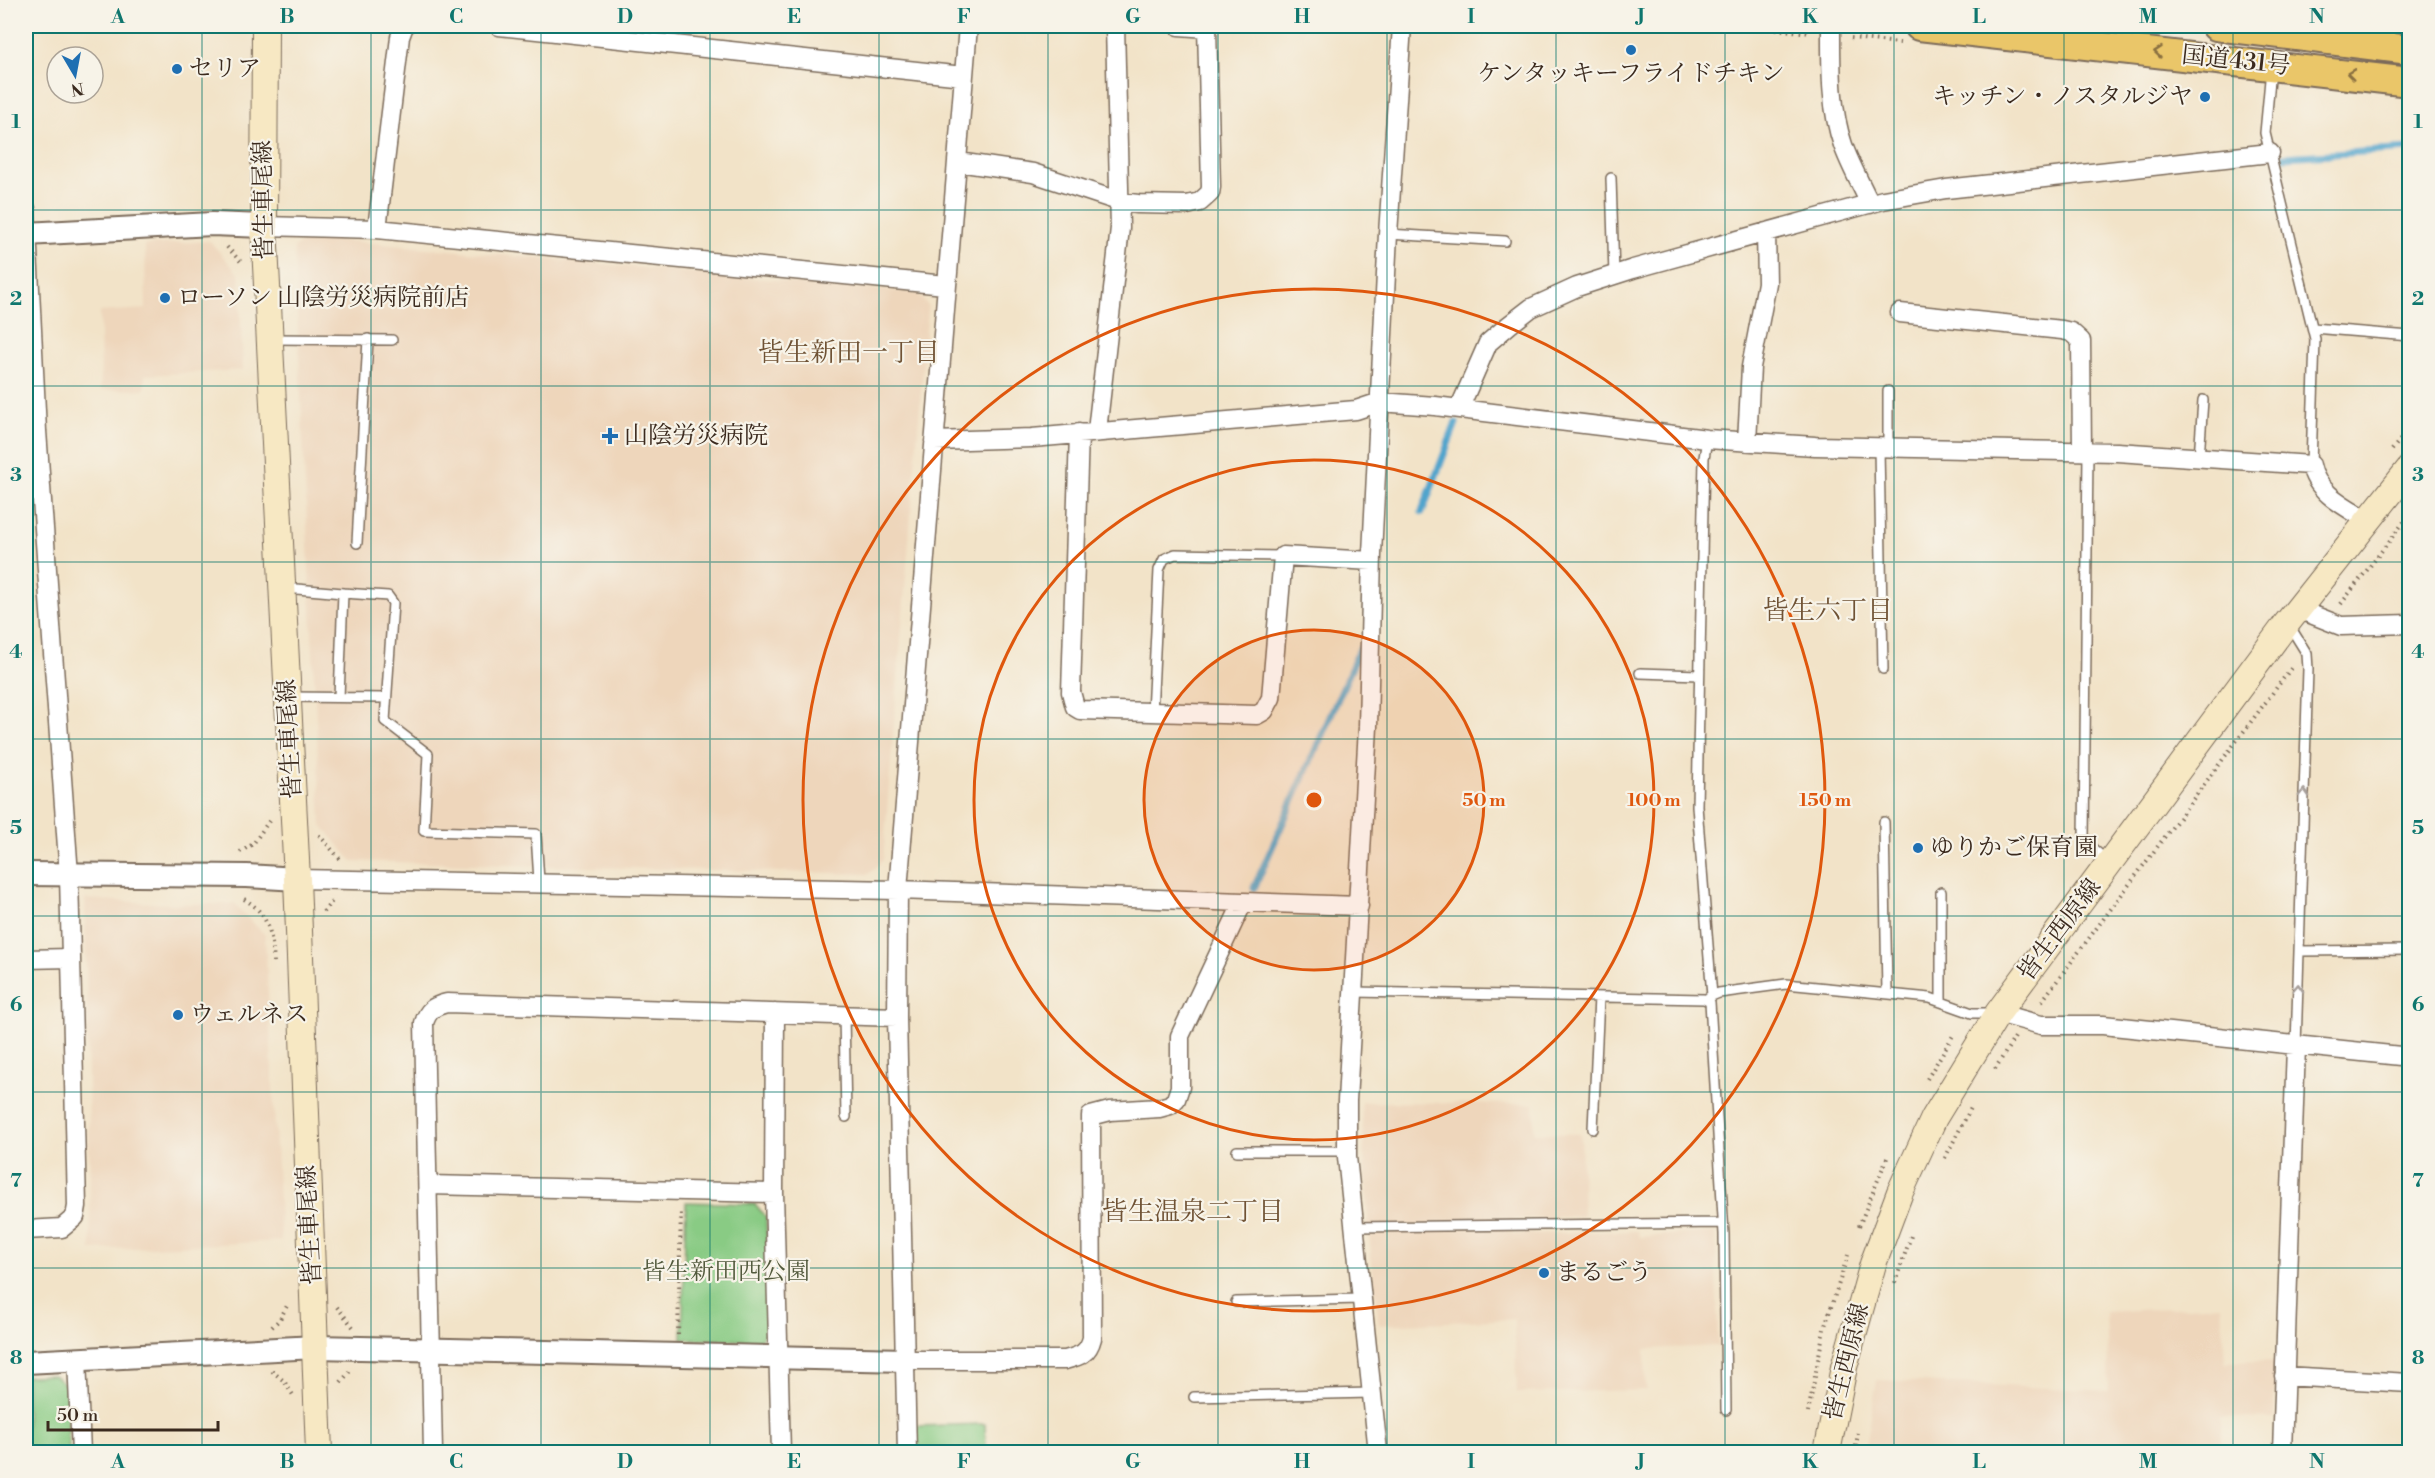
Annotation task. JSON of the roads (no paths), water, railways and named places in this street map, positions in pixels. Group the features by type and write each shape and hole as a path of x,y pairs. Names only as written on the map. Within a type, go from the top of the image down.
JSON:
{"highway":[{"name":"国道431号","path":"1920,26 2409,82"},
{"name":"国道431号","path":"2216,26 2319,31 2409,50"}],"main road":[{"name":"皆生車尾線","path":"265,26 264,226 297,879 319,1452"},
{"name":"皆生西原線","path":"1827,1452 1833,1414 1855,1324 1873,1264 1900,1192 1934,1118 1998,1013 2293,616 2409,468"}],"street":[{"path":"377,230 400,37 404,26"},
{"path":"499,26 963,76"},
{"path":"907,1452 907,1360 897,1017 898,890 945,285 958,162 968,26"},
{"path":"1115,26 1121,202 1112,308 1088,432 1072,700 1075,707 1086,712 1249,716 1264,711 1271,698 1283,556 1372,561"},
{"path":"958,162 1033,173 1121,202 1187,205 1200,202 1210,193 1208,27 1179,26"},
{"path":"1378,1452 1347,1151 1368,727 1372,561 1388,234 1402,26"},
{"path":"1823,30 1831,65 1843,144 1870,204"},
{"path":"1460,409 1488,343 1531,308 1614,275 1870,204 1946,189 2270,153"},
{"path":"26,208 31,432 69,874 77,1206 75,1217 62,1228 26,1230"},
{"path":"26,234 212,224 377,230 945,285"},
{"path":"1747,442 1751,367 1767,283 1766,232"},
{"path":"1900,313 2062,330 2078,336 2081,341 2085,451"},
{"path":"934,441 1032,438 1356,411 1380,402 1747,442 1883,448 2085,451 2311,465 2313,474 2325,491 2369,521"},
{"path":"2293,616 2328,621 2341,626 2409,624"},
{"path":"26,874 539,881 898,890 1359,906"},
{"path":"26,1362 316,1347 907,1360 1065,1360 1083,1355 1089,1349 1092,1338 1091,1116 1110,1110 1159,1108 1170,1105 1176,1099 1180,1087 1180,1036 1243,902"},
{"path":"26,959 71,958"},
{"path":"433,1452 424,1023 435,1006 447,1004 897,1017"},
{"path":"775,1013 774,1193 781,1357 781,1452"},
{"path":"1998,1013 2041,1025 2103,1025 2409,1058"},
{"path":"2282,1452 2296,1046"},
{"path":"428,1185 774,1193"},
{"path":"77,1359 81,1452"},
{"path":"2284,1376 2409,1383"}],"lane":[{"path":"2271,65 2265,133 2313,328 2316,360 2311,465"},
{"path":"1611,177 1614,275"},
{"path":"1388,234 1505,241"},
{"path":"2313,328 2409,336"},
{"path":"270,339 392,340"},
{"path":"357,543 368,339"},
{"path":"1883,669 1883,448 1888,392"},
{"path":"2199,458 2203,400"},
{"path":"1707,439 1704,458 1696,806 1708,997 1711,1009 1723,1222 1726,1410"},
{"path":"2085,451 2084,841 2109,863"},
{"path":"1152,713 1159,570 1164,559 1175,554 1283,556"},
{"path":"282,588 388,596 393,603 385,721 394,731 428,754 424,831 536,834 539,881"},
{"path":"339,697 344,593"},
{"path":"2293,616 2307,654 2308,669 2296,1046"},
{"path":"1640,673 1699,675"},
{"path":"288,697 386,698"},
{"path":"1884,822 1887,993"},
{"path":"1941,892 1941,1002"},
{"path":"2299,951 2409,950"},
{"path":"1354,992 1708,997 1786,984 1930,998 1972,1012 1998,1013"},
{"path":"1593,1129 1599,997"},
{"path":"844,1015 846,1117"},
{"path":"1237,1151 1347,1151"},
{"path":"1354,1227 1723,1222"},
{"path":"1236,1302 1362,1299"},
{"path":"1194,1397 1371,1393"}],"waterway":[{"path":"2284,157 2410,149"},
{"path":"1422,512 1456,423"},
{"path":"1254,888 1360,649"}],"place":[{"name":"ケンタッキーフライドチキン","path":"1631,50"},
{"name":"セリア","path":"177,69"},
{"name":"キッチン・ノスタルジヤ","path":"2205,97"},
{"name":"ローソン 山陰労災病院前店","path":"165,298"},
{"name":"山陰労災病院","path":"610,436"},
{"name":"ゆりかご保育園","path":"1918,848"},
{"name":"ウェルネス","path":"178,1015"},
{"name":"まるごう","path":"1544,1273"}],"district":[{"name":"皆生新田一丁目","path":"849,353"},
{"name":"皆生六丁目","path":"1828,611"},
{"name":"皆生温泉二丁目","path":"1193,1212"}],"park label":[{"name":"皆生新田西公園","path":"726,1272"}]}
